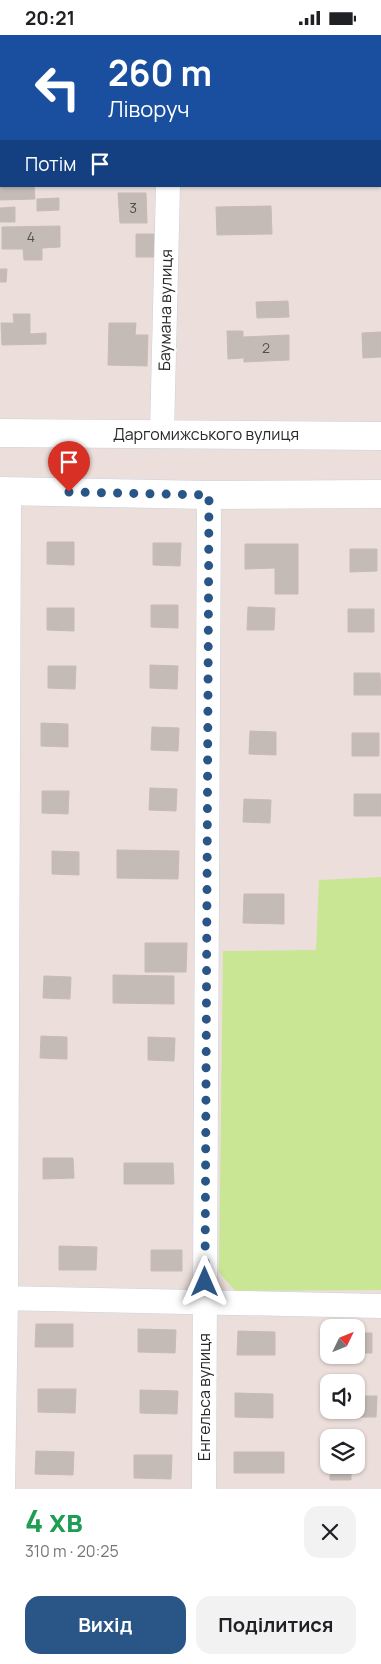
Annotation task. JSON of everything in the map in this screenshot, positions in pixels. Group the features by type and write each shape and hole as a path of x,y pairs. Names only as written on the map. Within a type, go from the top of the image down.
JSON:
{"street":[{"name":"Баумана вулиця","path":"162,433 168,187"},
{"name":"Даргомижського вулиця","path":"0,433 381,436"},
{"path":"3,1489 4,491 209,495 381,494"},
{"name":"Енгельса вулиця","path":"204,1489 209,495"},
{"path":"3,1298 381,1306"}],"green space":[{"path":"381,877 381,1290 235,1291 219,1272 223,951 316,950 319,880"}],"building":[{"path":"0,187 34,187 35,199 0,200"},
{"path":"118,193 146,193 147,223 120,223"},
{"path":"59,198 59,210 37,211 37,199"},
{"path":"271,206 272,234 217,235 216,207"},
{"path":"15,207 15,222 0,222 0,208"},
{"path":"60,226 60,247 42,248 42,260 24,260 23,249 2,249 2,227"},
{"path":"136,234 156,234 156,257 136,257"},
{"path":"0,269 7,269 6,282 0,282"},
{"path":"288,301 289,317 257,318 256,302"},
{"path":"13,314 30,314 30,334 46,333 46,344 2,345 1,323 14,323"},
{"path":"109,323 136,323 135,335 148,335 147,366 108,365"},
{"path":"227,331 243,331 243,358 228,359"},
{"path":"381,332 381,357 363,358 362,333"},
{"path":"289,335 289,360 244,362 243,337"},
{"path":"47,542 74,542 74,565 47,564"},
{"path":"153,543 181,543 180,566 153,565"},
{"path":"245,544 298,544 298,594 275,594 275,568 245,569"},
{"path":"350,549 377,549 377,571 350,572"},
{"path":"151,605 178,605 178,628 151,627"},
{"path":"248,607 275,608 274,630 247,630"},
{"path":"47,608 74,608 74,631 47,630"},
{"path":"348,609 374,609 374,632 348,632"},
{"path":"150,665 178,666 177,689 150,688"},
{"path":"48,666 76,666 75,689 48,688"},
{"path":"354,673 380,673 381,695 354,695"},
{"path":"41,723 68,724 68,747 41,746"},
{"path":"152,727 179,728 178,751 151,750"},
{"path":"250,731 276,732 276,755 249,754"},
{"path":"352,733 379,733 379,756 352,756"},
{"path":"150,788 177,789 176,811 149,810"},
{"path":"42,791 69,791 68,814 42,813"},
{"path":"354,794 381,794 381,816 354,816"},
{"path":"244,799 271,800 270,823 243,822"},
{"path":"117,850 179,851 178,879 117,878"},
{"path":"52,851 79,852 79,875 52,874"},
{"path":"244,894 284,894 284,924 243,923"},
{"path":"145,943 187,943 186,972 145,972"},
{"path":"113,975 174,976 174,1004 113,1003"},
{"path":"44,976 71,977 70,999 43,998"},
{"path":"41,1036 67,1037 67,1059 40,1058"},
{"path":"148,1037 175,1038 174,1061 148,1060"},
{"path":"43,1158 73,1158 74,1178 43,1179"},
{"path":"124,1163 173,1163 174,1184 124,1184"},
{"path":"59,1246 97,1247 96,1270 59,1270"},
{"path":"151,1250 182,1250 182,1271 151,1271"},
{"path":"36,1324 73,1324 73,1347 35,1347"},
{"path":"138,1329 176,1330 175,1353 138,1352"},
{"path":"238,1331 275,1332 275,1355 237,1355"},
{"path":"365,1333 372,1333 372,1353 365,1353"},
{"path":"38,1389 76,1389 75,1413 38,1412"},
{"path":"140,1390 178,1391 177,1414 140,1413"},
{"path":"235,1393 273,1394 273,1418 235,1417"},
{"path":"365,1396 377,1396 376,1417 365,1417"},
{"path":"36,1451 74,1452 73,1475 35,1474"},
{"path":"234,1452 284,1452 284,1473 234,1473"},
{"path":"134,1455 172,1455 171,1479 134,1478"},
{"path":"330,1474 351,1474 351,1480 330,1480"}],"route":[{"path":"69,492 209,495 205,1282"}]}
